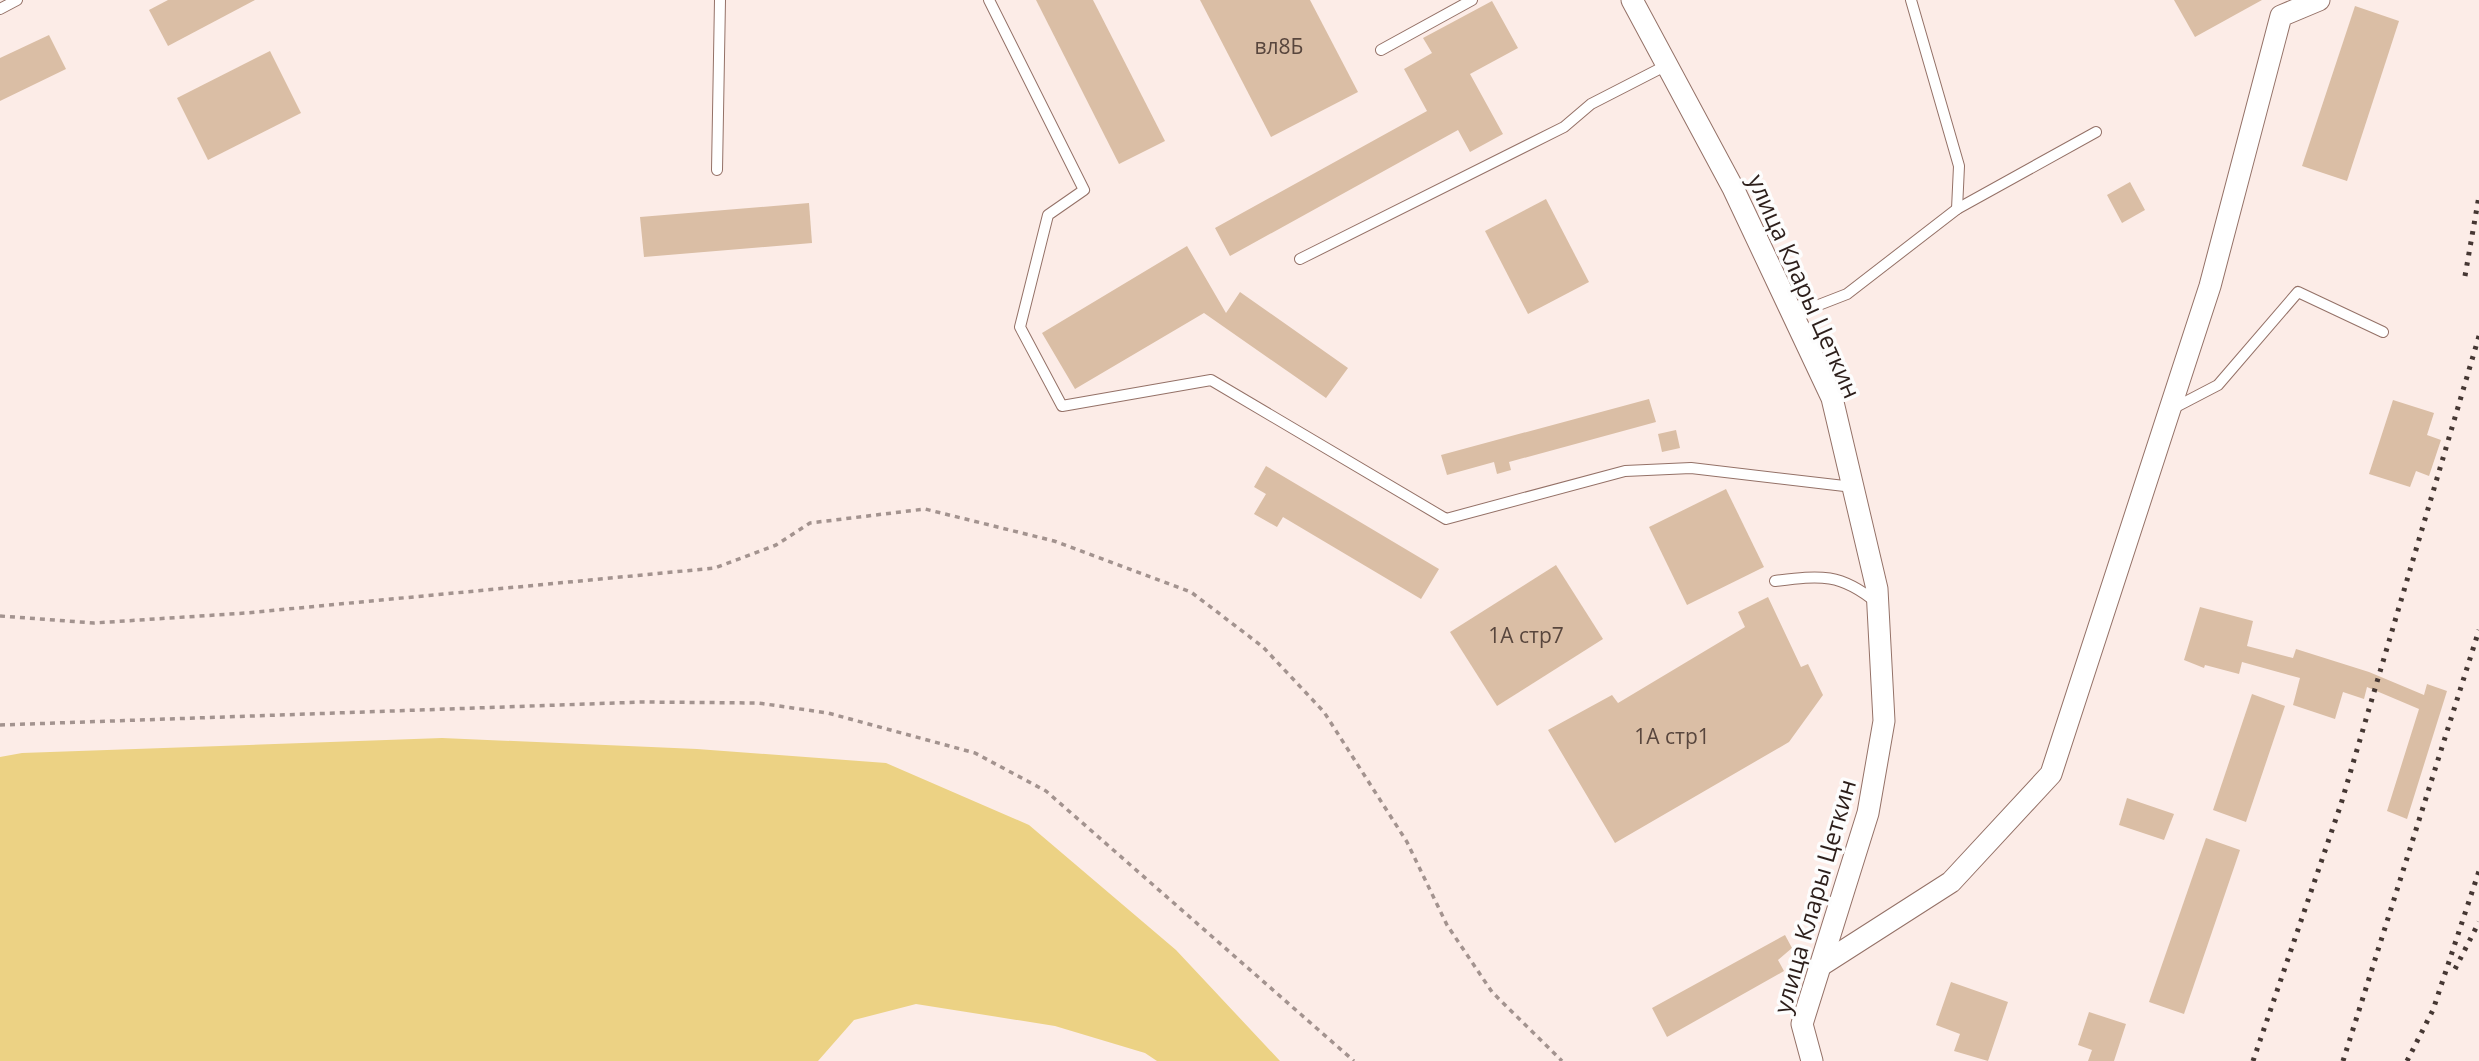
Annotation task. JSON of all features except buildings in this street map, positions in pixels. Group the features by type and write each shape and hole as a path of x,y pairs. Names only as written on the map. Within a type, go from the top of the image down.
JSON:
{"street":[{"name":"улица Клары Цеткин","path":"1632,0 1733,188 1832,398 1877,603 1884,721 1868,813 1823,964 1802,1024 1812,1061"},
{"path":"1823,964 1951,882 2051,774 2210,286 2281,16 2319,0"}],"lane":[{"path":"0,9 17,0"},
{"path":"716,170 720,0"},
{"path":"989,0 1084,190 1048,215 1020,327 1062,406 1211,380 1446,519 1625,471 1691,468 1853,487"},
{"path":"1381,50 1472,0"},
{"path":"1910,0 1959,166 1957,209"},
{"path":"1300,259 1563,127 1591,104 1667,65"},
{"path":"1793,315 1847,294 1957,209 2096,132"},
{"path":"2169,411 2218,385 2298,292 2383,332"},
{"path":"1775,581 1814,575 1855,584 1877,603"}],"path":[{"path":"0,616 94,622 246,613 715,568 776,544 810,523 925,509 1054,541 1191,592 1263,647 1324,712 1407,842 1447,926 1492,992 1562,1061"},
{"path":"0,725 643,702 758,703 828,713 975,753 1046,791 1354,1061"}],"shaded area":[{"path":"442,738 697,749 886,763 1029,825 1176,950 1280,1061 1157,1061 1145,1053 1055,1026 916,1004 854,1020 818,1061 0,1061 0,757 22,753"}],"railway":[{"path":"2465,276 2479,196"},
{"path":"2253,1061 2341,804 2479,336"},
{"path":"2343,1061 2479,630"},
{"path":"2407,1061 2433,1010 2479,871"},
{"path":"2455,969 2479,922"}]}
